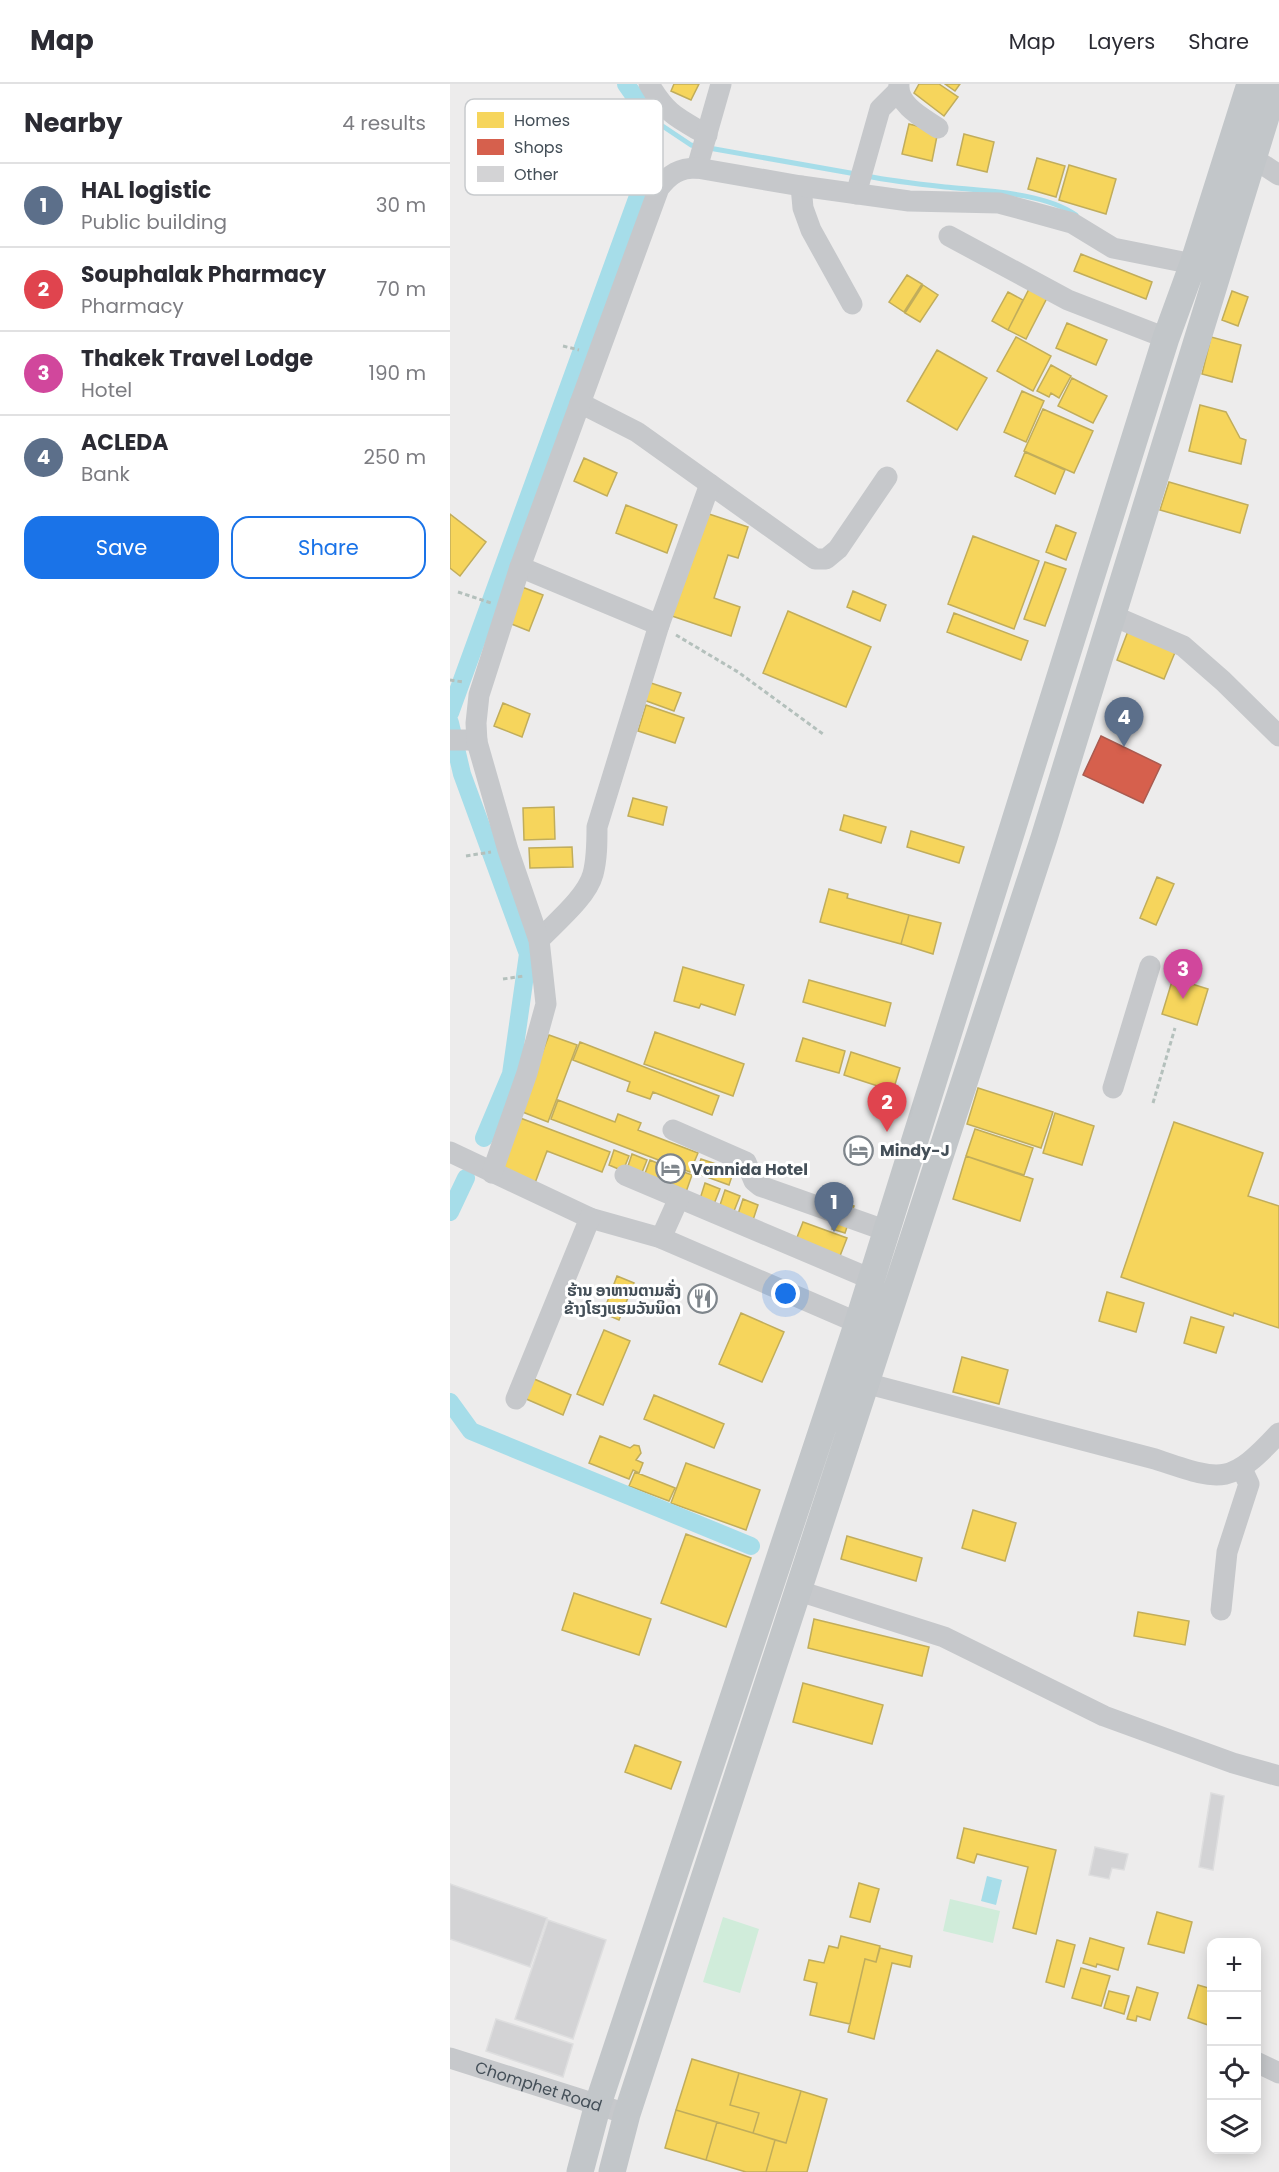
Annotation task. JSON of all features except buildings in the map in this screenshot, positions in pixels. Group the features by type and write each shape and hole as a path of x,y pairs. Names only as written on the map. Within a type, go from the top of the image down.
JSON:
{"main road":[{"path":"612,2172 627,2114 865,1383 872,1279 886,1231 1166,338 1193,264 1250,84"},
{"path":"580,2172 598,2104 1044,838 1253,158 1272,122 1276,84"}],"street":[{"path":"649,84 658,99"},
{"path":"698,168 721,84"},
{"path":"856,194 880,109 898,88 913,111 938,128"},
{"path":"663,106 672,115 707,135"},
{"path":"1253,158 1279,175"},
{"path":"663,183 675,172 687,168 698,168 801,186 909,201 999,203 1072,223 1113,248 1193,264"},
{"path":"801,186 803,208 811,231 852,304"},
{"path":"492,1173 527,1073 546,1004 539,940 508,850 477,740 479,695 520,567 655,195"},
{"path":"949,236 1068,300 1166,338"},
{"path":"580,403 637,432 815,559 826,559 838,549 887,477"},
{"path":"539,940 584,892 593,877 597,850 597,827 659,625 710,484"},
{"path":"520,567 659,625"},
{"path":"1111,615 1183,646 1278,733"},
{"path":"450,740 477,740"},
{"path":"1113,1088 1150,966"},
{"path":"673,1130 746,1162 754,1181 760,1186 886,1231"},
{"path":"450,1152 590,1218 661,1238 870,1328"},
{"path":"625,1175 872,1279"},
{"path":"661,1238 679,1198"},
{"path":"516,1399 590,1218"},
{"path":"865,1383 1155,1459 1200,1474 1221,1476 1242,1469 1279,1433"},
{"path":"1221,1610 1227,1552 1249,1484 1242,1469"},
{"path":"799,1591 944,1637 1104,1716 1233,1763 1279,1776"},
{"name":"Chomphet Road","path":"450,2058 627,2114"},
{"path":"1261,2064 1279,2073"}],"path":[{"path":"458,591 507,608"},
{"path":"659,625 738,672 823,734"},
{"path":"466,856 508,850"},
{"path":"1153,1103 1175,1028"}],"green space":[{"path":"950,1899 1000,1911 993,1943 943,1931"},
{"path":"723,1917 759,1929 740,1993 703,1982"}],"water":[{"path":"987,1876 1002,1880 996,1905 981,1901"}],"waterway":[{"path":"626,84 636,99"},
{"path":"663,126 691,145 700,147"},
{"path":"709,148 856,174"},
{"path":"866,176 1030,197 1047,201 1076,215"},
{"path":"450,713 638,195"},
{"path":"450,723 462,774 528,954 511,1074 484,1138"},
{"path":"450,1212 466,1178"},
{"path":"450,1402 471,1431 751,1546"}],"place":[{"name":"ACLEDA","path":"1124,747"},
{"name":"Thakek Travel Lodge","path":"1183,999"},
{"name":"Souphalak Pharmacy","path":"887,1132"},
{"name":"Mindy-J","path":"859,1150"},
{"name":"Vannida Hotel","path":"670,1169"},
{"name":"HAL logistic","path":"834,1232"},
{"name":"ຮ້ານ ອາຫານຕາມສັ່ງ ຂ້າງໂຮງແຮມວັນນິດາ","path":"702,1299"}]}
